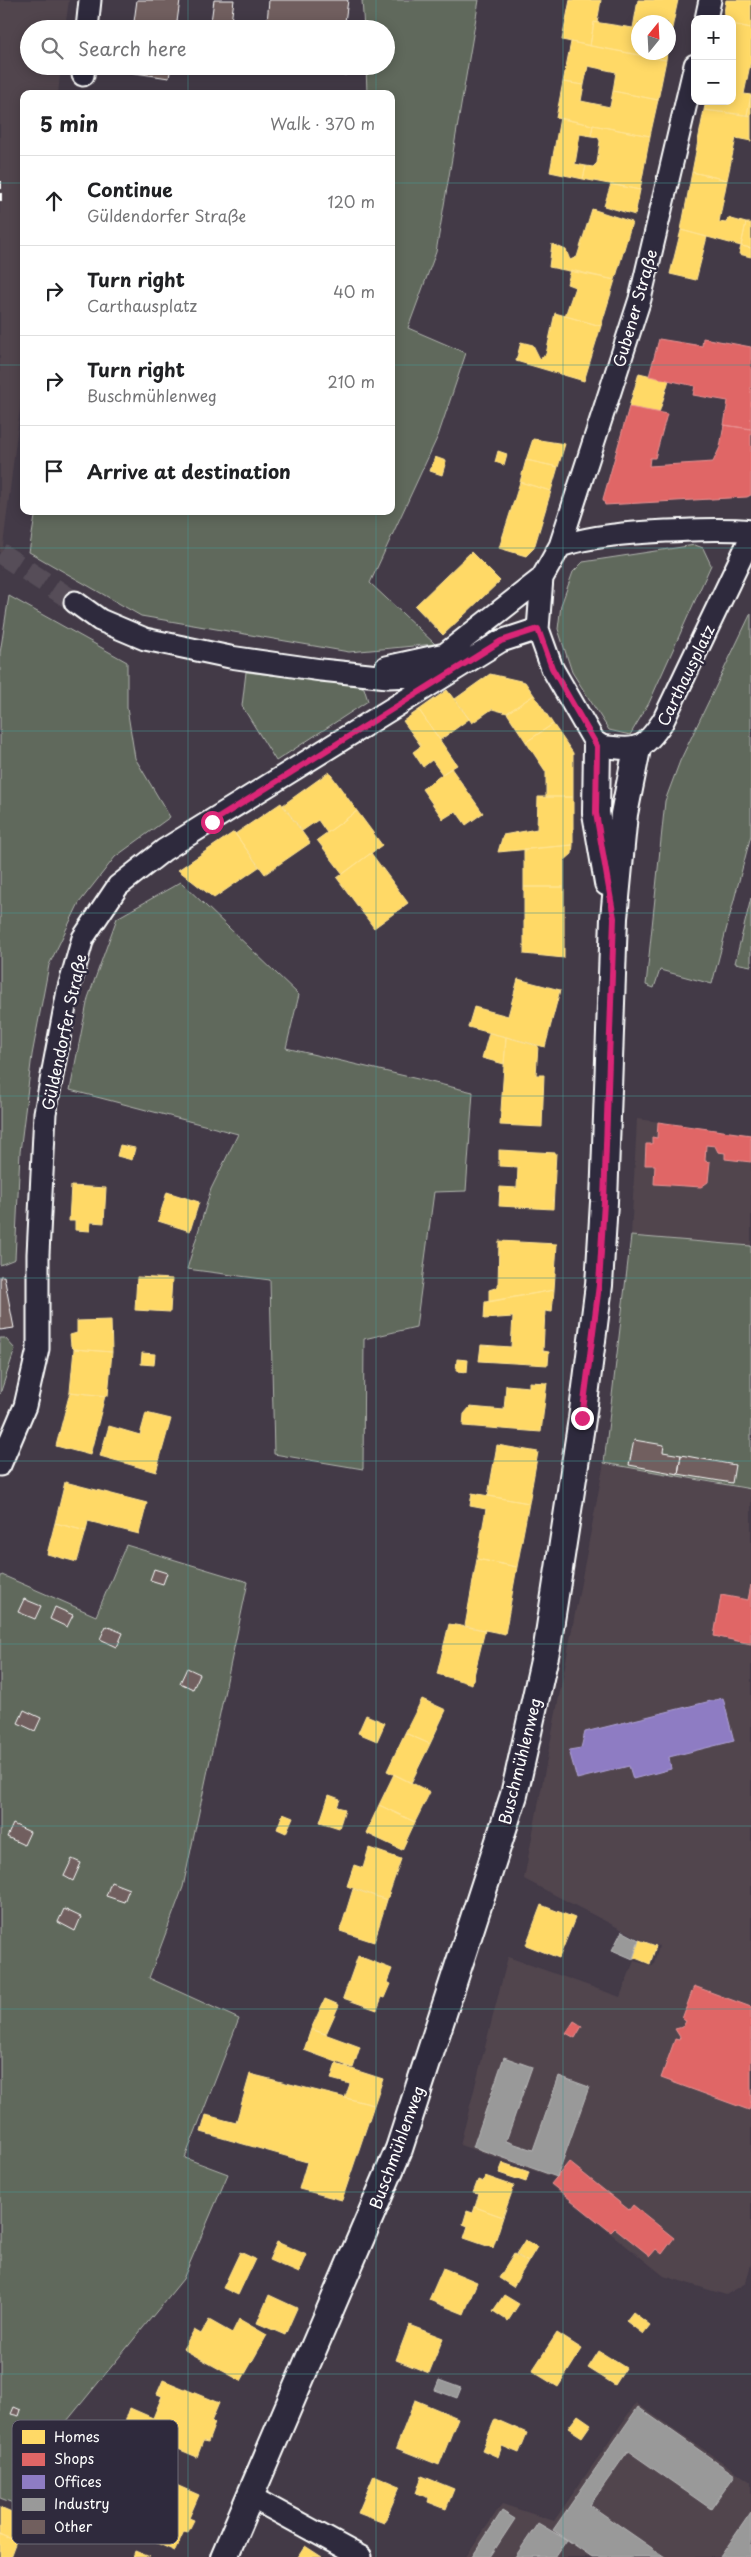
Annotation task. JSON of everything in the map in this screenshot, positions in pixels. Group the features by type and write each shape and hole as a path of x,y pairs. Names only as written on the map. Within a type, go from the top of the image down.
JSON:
{"street":[{"path":"88,20 90,0"},
{"path":"707,15 710,0"},
{"name":"Gubener Straße","path":"560,546 640,299 691,82"},
{"path":"346,673 398,665 445,654 542,578 560,546 586,538 617,534 724,528 751,531"},
{"name":"Carthausplatz","path":"637,749 650,741 663,721 751,537"},
{"path":"542,578 538,629 552,668 597,746 637,749"},
{"path":"75,602 100,620 145,639 230,657 388,677 443,675"},
{"name":"Güldendorfer Straße","path":"0,1465 25,1406 38,1349 38,1254 45,1113 68,991 83,938 118,886 164,850 212,822 443,675 501,641 538,629"},
{"name":"Buschmühlenweg","path":"597,746 596,813 614,918"},
{"name":"Buschmühlenweg","path":"224,2557 399,2149 514,1795 547,1648 582,1418 599,1285 604,1202 614,918 624,814 637,749"},
{"path":"251,2497 361,2557"}],"shaded area":[{"path":"0,0 69,0 66,20 20,20 20,75 60,75 58,90 20,90 20,408 0,570"},
{"path":"637,1119 751,1134 751,1246 631,1236"},
{"path":"604,1463 751,1489 751,2264 746,2283 726,2295 664,2276 550,2185 555,2178 460,2145 508,1957 620,1997 634,1961 653,1966 659,1946 640,1939 524,1879"},
{"path":"636,2403 751,2482 751,2557 466,2557 502,2504 554,2521"}],"green space":[{"path":"362,0 479,0 436,252 408,328 466,353 438,436 370,583 435,644 349,652 141,616 29,552 35,515 395,515 395,90 367,90 366,75 395,75 395,20 363,20"},
{"path":"695,545 703,548 711,565 649,703 630,735 609,730 572,672 558,629 561,605 573,572 583,562"},
{"path":"9,596 127,662 127,708 135,758 170,817 115,857 79,903 49,965 32,1055 20,1152 15,1259 0,1265 0,653"},
{"path":"751,613 751,835 712,984 660,970 654,988 646,985 665,801 680,761"},
{"path":"246,672 357,685 364,688 368,701 276,761 242,706"},
{"path":"181,882 299,995 286,1048 473,1092 466,1191 434,1192 416,1327 364,1339 363,1469 274,1454 270,1280 187,1269 211,1189 238,1134 70,1090 88,998 117,918"},
{"path":"751,898 751,966 735,963"},
{"path":"631,1236 751,1246 751,1489 604,1463"},
{"path":"0,1338 5,1338 15,1349 0,1394"},
{"path":"126,1545 248,1582 183,1887 149,1978 239,2019 185,2158 228,2174 183,2279 68,2420 12,2420 12,2503 0,2498 0,1579 2,1575 96,1616"}],"building: Homes":[{"path":"570,0 601,0 597,23 594,22 590,46 562,40"},
{"path":"638,0 678,0 675,15 635,15"},
{"path":"726,0 751,0 751,28 736,25 736,15 724,15"},
{"path":"594,22 631,28 631,54 590,46"},
{"path":"736,25 751,28 751,60 744,94 751,95 747,115 704,110 705,105 736,105"},
{"path":"571,42 631,53 631,60 666,60 658,100 613,91 616,72 588,66 584,85 563,82"},
{"path":"563,82 584,85 581,101 610,107 613,91 658,100 650,136 556,118"},
{"path":"751,96 751,116 747,115"},
{"path":"704,110 751,116 751,141 736,138 727,180 692,172"},
{"path":"560,118 593,125 591,136 580,134 575,164 586,166 583,179 550,172"},
{"path":"593,125 650,136 640,190 583,179 586,166 593,167 597,163 600,141 598,137 591,136"},
{"path":"692,172 727,180 719,222 726,223 728,218 746,223 741,246 681,230"},
{"path":"611,184 640,190 635,215 604,206"},
{"path":"592,209 632,222 615,280 549,267 552,244 566,250 570,260 577,257"},
{"path":"746,223 751,223 751,248 741,246"},
{"path":"681,230 707,237 696,280 670,274"},
{"path":"741,246 751,248 751,257 739,254"},
{"path":"571,270 615,280 601,326 565,316 575,287 567,284"},
{"path":"555,313 601,326 584,381 516,361 521,342 533,345 540,359 546,354"},
{"path":"639,373 669,380 659,413 629,407"},
{"path":"533,439 565,444 558,467 526,460"},
{"path":"498,451 507,454 504,465 495,462"},
{"path":"435,457 446,461 442,475 430,471"},
{"path":"526,460 558,467 551,491 520,482"},
{"path":"520,482 551,491 534,548 526,556 499,548"},
{"path":"471,552 500,581 443,635 415,606"},
{"path":"490,674 525,682 534,695 507,713 492,709 472,723 455,699"},
{"path":"447,690 469,719 440,740 419,710"},
{"path":"534,695 553,724 526,742 507,713"},
{"path":"419,710 457,765 442,774 432,760 423,767 413,752 421,746 403,721"},
{"path":"553,724 573,753 573,797 546,797 546,772 526,742"},
{"path":"451,768 483,813 466,825 456,811 443,819 422,789"},
{"path":"329,772 357,811 327,833 318,820 302,831 283,805"},
{"path":"538,797 573,797 573,845 498,852 503,835 537,829"},
{"path":"281,803 310,843 265,874 235,834"},
{"path":"357,811 382,845 343,874 317,840"},
{"path":"234,832 259,867 214,898 178,870"},
{"path":"573,845 572,854 564,861 564,887 524,887 524,849"},
{"path":"371,853 408,903 374,928 337,878"},
{"path":"524,887 564,887 564,958 524,954"},
{"path":"518,979 560,990 545,1047 468,1027 474,1007 508,1016"},
{"path":"489,1033 506,1037 504,1064 482,1058"},
{"path":"506,1037 538,1046 536,1075 544,1075 542,1127 500,1125"},
{"path":"120,1145 135,1148 132,1160 117,1156"},
{"path":"499,1150 556,1153 553,1209 499,1206 500,1187 517,1188 518,1167 499,1166"},
{"path":"71,1186 106,1188 104,1223 91,1222 90,1231 75,1230 75,1221 69,1221"},
{"path":"167,1192 199,1202 190,1231 158,1221"},
{"path":"499,1241 557,1244 554,1290 489,1302 489,1290 498,1287"},
{"path":"137,1277 172,1279 170,1312 135,1310"},
{"path":"554,1290 552,1312 545,1311 543,1351 549,1352 548,1365 479,1361 481,1345 511,1347 513,1317 484,1319 485,1302"},
{"path":"111,1320 112,1352 74,1349 71,1346 70,1335 77,1333 77,1321"},
{"path":"74,1349 112,1352 108,1396 70,1392"},
{"path":"142,1353 155,1354 154,1365 141,1364"},
{"path":"457,1359 468,1360 467,1372 456,1371"},
{"path":"529,1382 547,1383 541,1432 463,1426 464,1414 470,1407 504,1410 506,1385 529,1387"},
{"path":"70,1392 105,1396 90,1455 56,1446"},
{"path":"146,1413 171,1419 156,1472 100,1456 109,1426 140,1435"},
{"path":"497,1445 538,1452 529,1503 488,1496"},
{"path":"65,1482 147,1503 139,1534 88,1521 86,1531 55,1523"},
{"path":"472,1493 529,1503 517,1567 477,1559 486,1509 470,1506"},
{"path":"55,1523 86,1531 77,1562 47,1554"},
{"path":"477,1559 517,1567 505,1634 465,1626"},
{"path":"449,1624 485,1630 472,1684 437,1674"},
{"path":"422,1699 446,1710 430,1744 405,1733"},
{"path":"366,1715 385,1723 377,1741 358,1733"},
{"path":"405,1733 430,1744 411,1783 387,1771"},
{"path":"394,1774 430,1792 415,1822 379,1805"},
{"path":"329,1795 340,1799 337,1807 345,1809 339,1828 320,1822"},
{"path":"379,1805 415,1822 402,1850 366,1833"},
{"path":"283,1813 293,1817 286,1833 277,1829"},
{"path":"369,1848 401,1859 387,1900 347,1886 354,1865 363,1868"},
{"path":"353,1889 387,1900 374,1942 340,1931"},
{"path":"541,1905 575,1918 559,1958 526,1945"},
{"path":"639,1940 656,1946 650,1964 633,1957"},
{"path":"358,1956 392,1969 387,1982 391,1984 385,1998 382,1997 377,2010 343,1998"},
{"path":"325,1999 339,2005 326,2034 311,2029"},
{"path":"311,2029 360,2047 353,2068 304,2050"},
{"path":"336,2064 383,2079 374,2105 345,2098 350,2084 331,2079"},
{"path":"250,2074 374,2105 342,2200 299,2189 307,2162 201,2132 206,2115 236,2123"},
{"path":"503,2163 529,2172 526,2182 499,2173"},
{"path":"485,2176 514,2186 503,2217 475,2207 479,2194 473,2193 478,2180 483,2182"},
{"path":"475,2207 503,2217 493,2248 464,2238 468,2226 463,2224 467,2211 473,2213"},
{"path":"525,2240 537,2247 528,2262 516,2254"},
{"path":"277,2242 307,2255 299,2273 269,2260"},
{"path":"240,2252 255,2259 238,2295 223,2288"},
{"path":"514,2254 528,2262 513,2287 499,2278"},
{"path":"443,2268 477,2282 464,2314 429,2300"},
{"path":"269,2295 297,2308 285,2335 257,2323"},
{"path":"504,2295 519,2304 508,2321 493,2311"},
{"path":"633,2312 650,2325 643,2334 626,2321"},
{"path":"239,2319 267,2335 241,2381 183,2349 194,2330 201,2334 209,2320 232,2333"},
{"path":"409,2325 443,2338 429,2373 396,2360"},
{"path":"557,2333 582,2349 558,2387 532,2371"},
{"path":"599,2351 626,2368 615,2385 588,2368"},
{"path":"163,2380 219,2403 211,2422 215,2423 208,2442 203,2441 197,2457 178,2449 178,2420 126,2420 130,2408 153,2418 162,2396 157,2394"},
{"path":"415,2400 458,2418 439,2465 396,2448"},
{"path":"578,2415 591,2424 582,2437 568,2428"},
{"path":"495,2419 527,2433 519,2453 502,2446 498,2457 482,2450"},
{"path":"374,2475 400,2486 384,2523 358,2513"},
{"path":"422,2476 454,2489 446,2509 428,2502 429,2498 416,2493"},
{"path":"178,2486 199,2495 189,2518 194,2520 188,2532 184,2531 175,2551 159,2544 178,2544"},
{"path":"0,2508 12,2513 12,2539 0,2534"},
{"path":"0,2534 12,2539 12,2544 15,2544 10,2557 0,2557"},
{"path":"305,2546 322,2557 298,2557"},
{"path":"135,2551 150,2557 133,2557"}],"building: Shops":[{"path":"703,338 751,347 751,429 724,425 728,401 693,395 695,386 649,376 659,339 702,346"},
{"path":"629,407 667,414 655,458 650,458 649,466 713,462 720,447 724,425 751,429 751,495 747,497 605,505 603,499"},
{"path":"658,1122 751,1135 751,1162 725,1159 725,1153 718,1152 715,1146 706,1145 705,1161 710,1162 708,1182 701,1187 654,1184 655,1165 645,1165 646,1144 652,1144 652,1137 657,1138"},
{"path":"751,1585 751,1644 714,1636 721,1595 748,1600"},
{"path":"694,1986 751,2007 751,2103 749,2110 661,2078 675,2039 679,2040 680,2037 675,2029 683,2027 686,2021 682,2019"},
{"path":"574,2021 582,2026 575,2038 566,2033"},
{"path":"569,2162 629,2210 633,2205 674,2238 662,2254 656,2249 650,2256 615,2228 611,2232 551,2184"}],"building: Offices":[{"path":"723,1698 734,1741 669,1757 671,1769 633,1779 629,1766 577,1779 569,1750 581,1748 585,1732"}],"building: Industry":[{"path":"622,1931 639,1940 633,1959 612,1950"},
{"path":"504,2057 532,2067 506,2141 533,2150 559,2076 589,2087 557,2177 473,2147"},
{"path":"439,2380 461,2388 457,2398 435,2390"},
{"path":"638,2407 735,2475 711,2509 628,2451 590,2505 665,2557 592,2557 553,2530"},
{"path":"502,2511 515,2519 490,2557 472,2557"},
{"path":"751,2512 751,2557 720,2557"},
{"path":"538,2523 567,2540 555,2557 515,2557"}],"building: Other":[{"path":"137,0 180,0 177,20 134,20"},
{"path":"214,0 234,0 231,20 211,20"},
{"path":"269,0 348,0 345,20 267,20"},
{"path":"149,75 170,75 169,78"},
{"path":"0,1276 4,1276 14,1328 0,1330"},
{"path":"634,1440 664,1445 663,1452 681,1455 678,1474 629,1465"},
{"path":"681,1455 735,1465 732,1483 678,1474"},
{"path":"154,1569 167,1573 163,1584 150,1580"},
{"path":"24,1599 41,1606 35,1619 18,1612"},
{"path":"55,1607 73,1615 67,1627 50,1619"},
{"path":"106,1626 123,1633 117,1647 100,1639"},
{"path":"187,1668 200,1674 193,1689 180,1683"},
{"path":"24,1710 41,1718 35,1731 18,1723"},
{"path":"13,1824 30,1832 24,1845 7,1837"},
{"path":"72,1859 81,1863 73,1881 64,1876"},
{"path":"111,1882 129,1889 124,1902 106,1896"},
{"path":"64,1909 81,1917 75,1931 58,1922"},
{"path":"14,2407 21,2410 19,2416 11,2414"}],"tunnel":[{"path":"0,553 75,602"}],"railway":[{"path":"0,181 0,202"}],"route":[{"path":"212,822 443,675 501,641 538,629 552,668 597,746 596,813 614,918 604,1202 599,1285 582,1418"}]}
